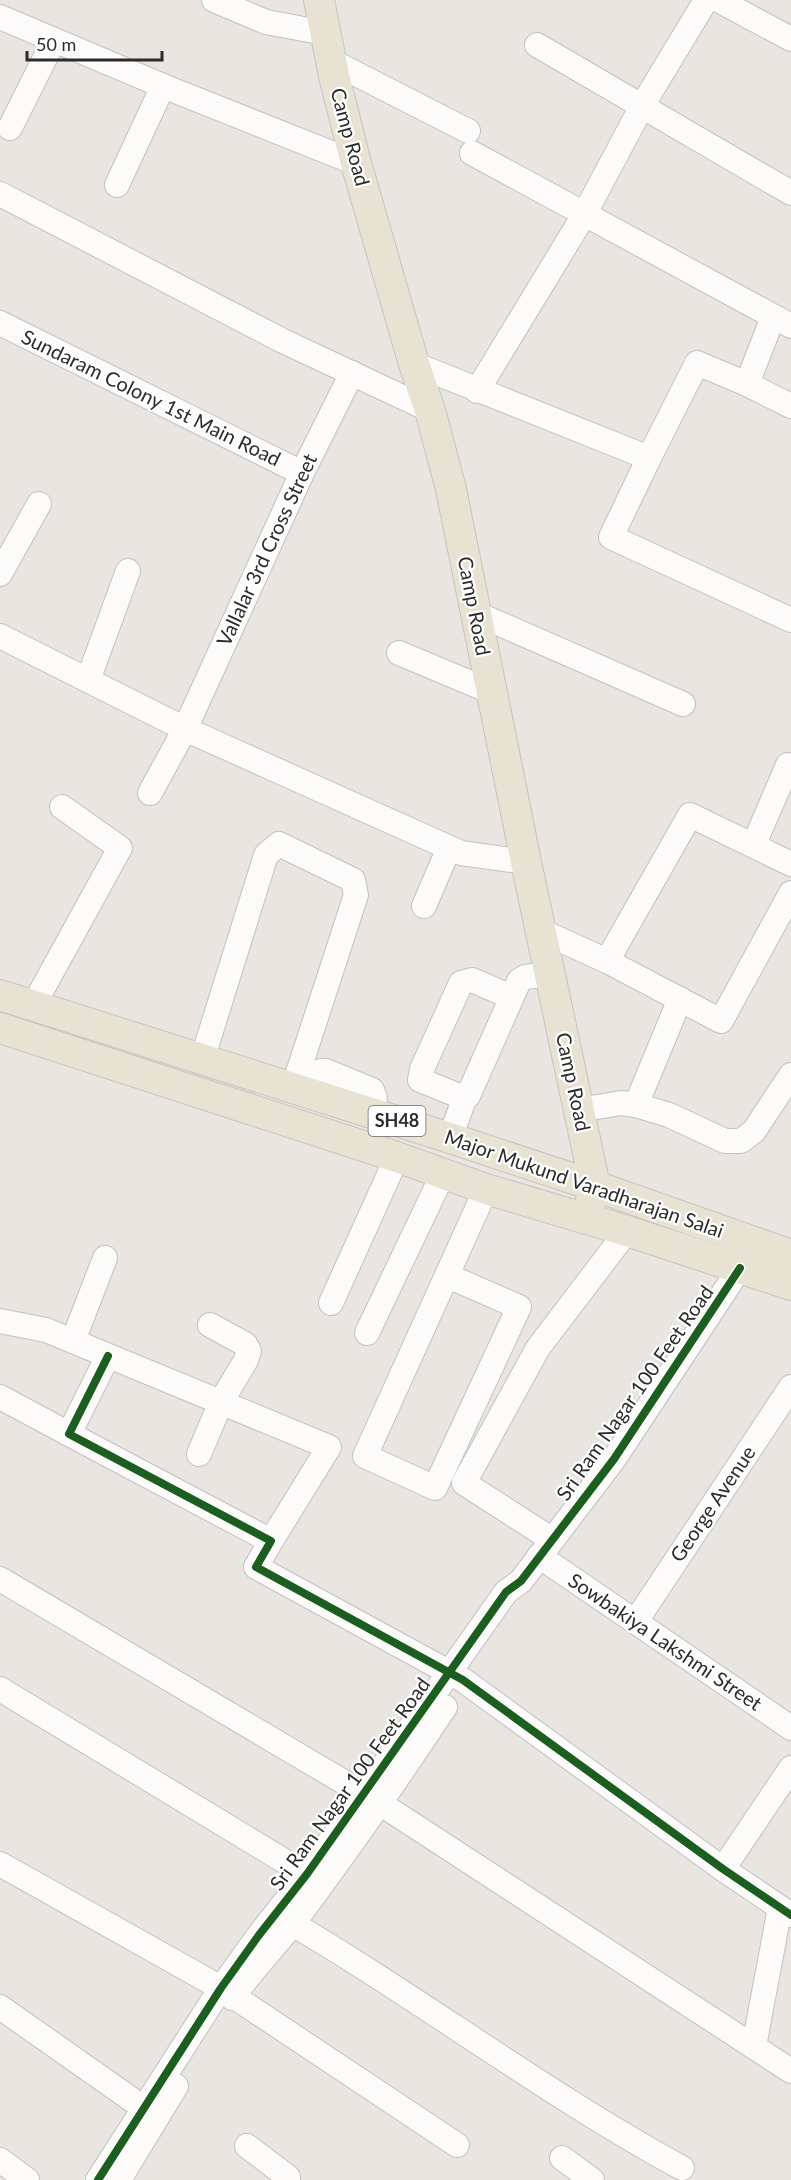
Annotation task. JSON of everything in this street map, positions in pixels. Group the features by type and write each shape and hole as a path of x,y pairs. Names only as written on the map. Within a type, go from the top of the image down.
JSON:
{"main road":[{"name":"Camp Road","path":"320,0 328,47 356,163 414,364 430,410 450,489 595,1186 586,1218"},
{"name":"Major Mukund Varadharajan Salai","path":"0,995 450,1138 791,1255"},
{"name":"Major Mukund Varadharajan Salai","path":"0,1028 397,1157 486,1189 586,1218 791,1285"}],"street":[{"path":"214,0 328,47 584,215 782,322 747,384"},
{"path":"477,391 584,215 642,106 706,0"},
{"path":"718,0 791,39"},
{"path":"0,17 163,86 356,163"},
{"path":"10,128 54,40"},
{"path":"537,45 791,193"},
{"path":"117,185 163,86"},
{"path":"0,194 283,341 430,410"},
{"name":"Sundaram Colony 1st Main Road","path":"0,323 302,473"},
{"path":"791,406 698,363 611,537 791,620"},
{"path":"414,364 649,458"},
{"name":"Vallalar 3rd Cross Street","path":"150,793 185,729 302,473 352,373"},
{"path":"0,574 39,504"},
{"path":"88,680 128,571"},
{"path":"475,613 682,704"},
{"path":"0,636 185,729 449,848 461,853 526,862"},
{"path":"399,653 492,692"},
{"path":"754,844 788,765"},
{"path":"33,1006 120,848 62,807"},
{"path":"608,961 690,814 791,864"},
{"path":"202,1060 266,855 279,844 353,880 356,894 298,1090"},
{"path":"424,906 449,848"},
{"path":"541,931 608,961 722,1021 791,893"},
{"path":"450,1138 465,1097 469,1093 519,981 525,977 550,974"},
{"path":"465,1097 420,1080 422,1070 461,983 472,980 511,997"},
{"path":"636,1105 680,999"},
{"path":"579,1110 621,1103 636,1105 669,1115 725,1141 741,1141 754,1131 791,1075"},
{"path":"331,1303 397,1157"},
{"path":"367,1333 443,1174"},
{"path":"448,1276 519,1307 435,1488 365,1456 486,1189"},
{"name":"Sowbakiya Lakshmi Street","path":"627,1231 538,1348 464,1483 636,1621 791,1728"},
{"path":"73,1341 105,1258"},
{"name":"Sri Ram Nagar 100 Feet Road","path":"98,2180 150,2113 227,1992 259,1935 285,1919 372,1799 456,1676 520,1597 521,1581 614,1459 740,1268"},
{"path":"0,1321 46,1330 329,1447 256,1568 456,1676 785,1912 754,2046"},
{"path":"199,1454 221,1402 249,1351 245,1344 210,1325"},
{"path":"69,1434 108,1356"},
{"name":"George Avenue","path":"636,1621 791,1386"},
{"path":"0,1397 271,1541"},
{"path":"0,1579 372,1799 791,2071"},
{"path":"0,1689 314,1879"},
{"path":"723,1869 791,1768"},
{"path":"0,1864 227,1992 457,2145"},
{"path":"285,1919 463,2032 583,2112 682,2168"},
{"path":"0,2007 150,2113"},
{"name":"Sri Ram Nagar 100 Feet Road","path":"119,2180 150,2113"},
{"path":"247,2146 288,2177 288,2180"},
{"path":"562,2158 592,2180"},
{"path":"0,2160 27,2180"}],"cycle path":[{"path":"98,2180 221,1988 307,1874 506,1592 521,1581 614,1459 740,1268"},
{"path":"108,1356 69,1434 271,1541 256,1567 463,1680 723,1869 791,1915"}]}
